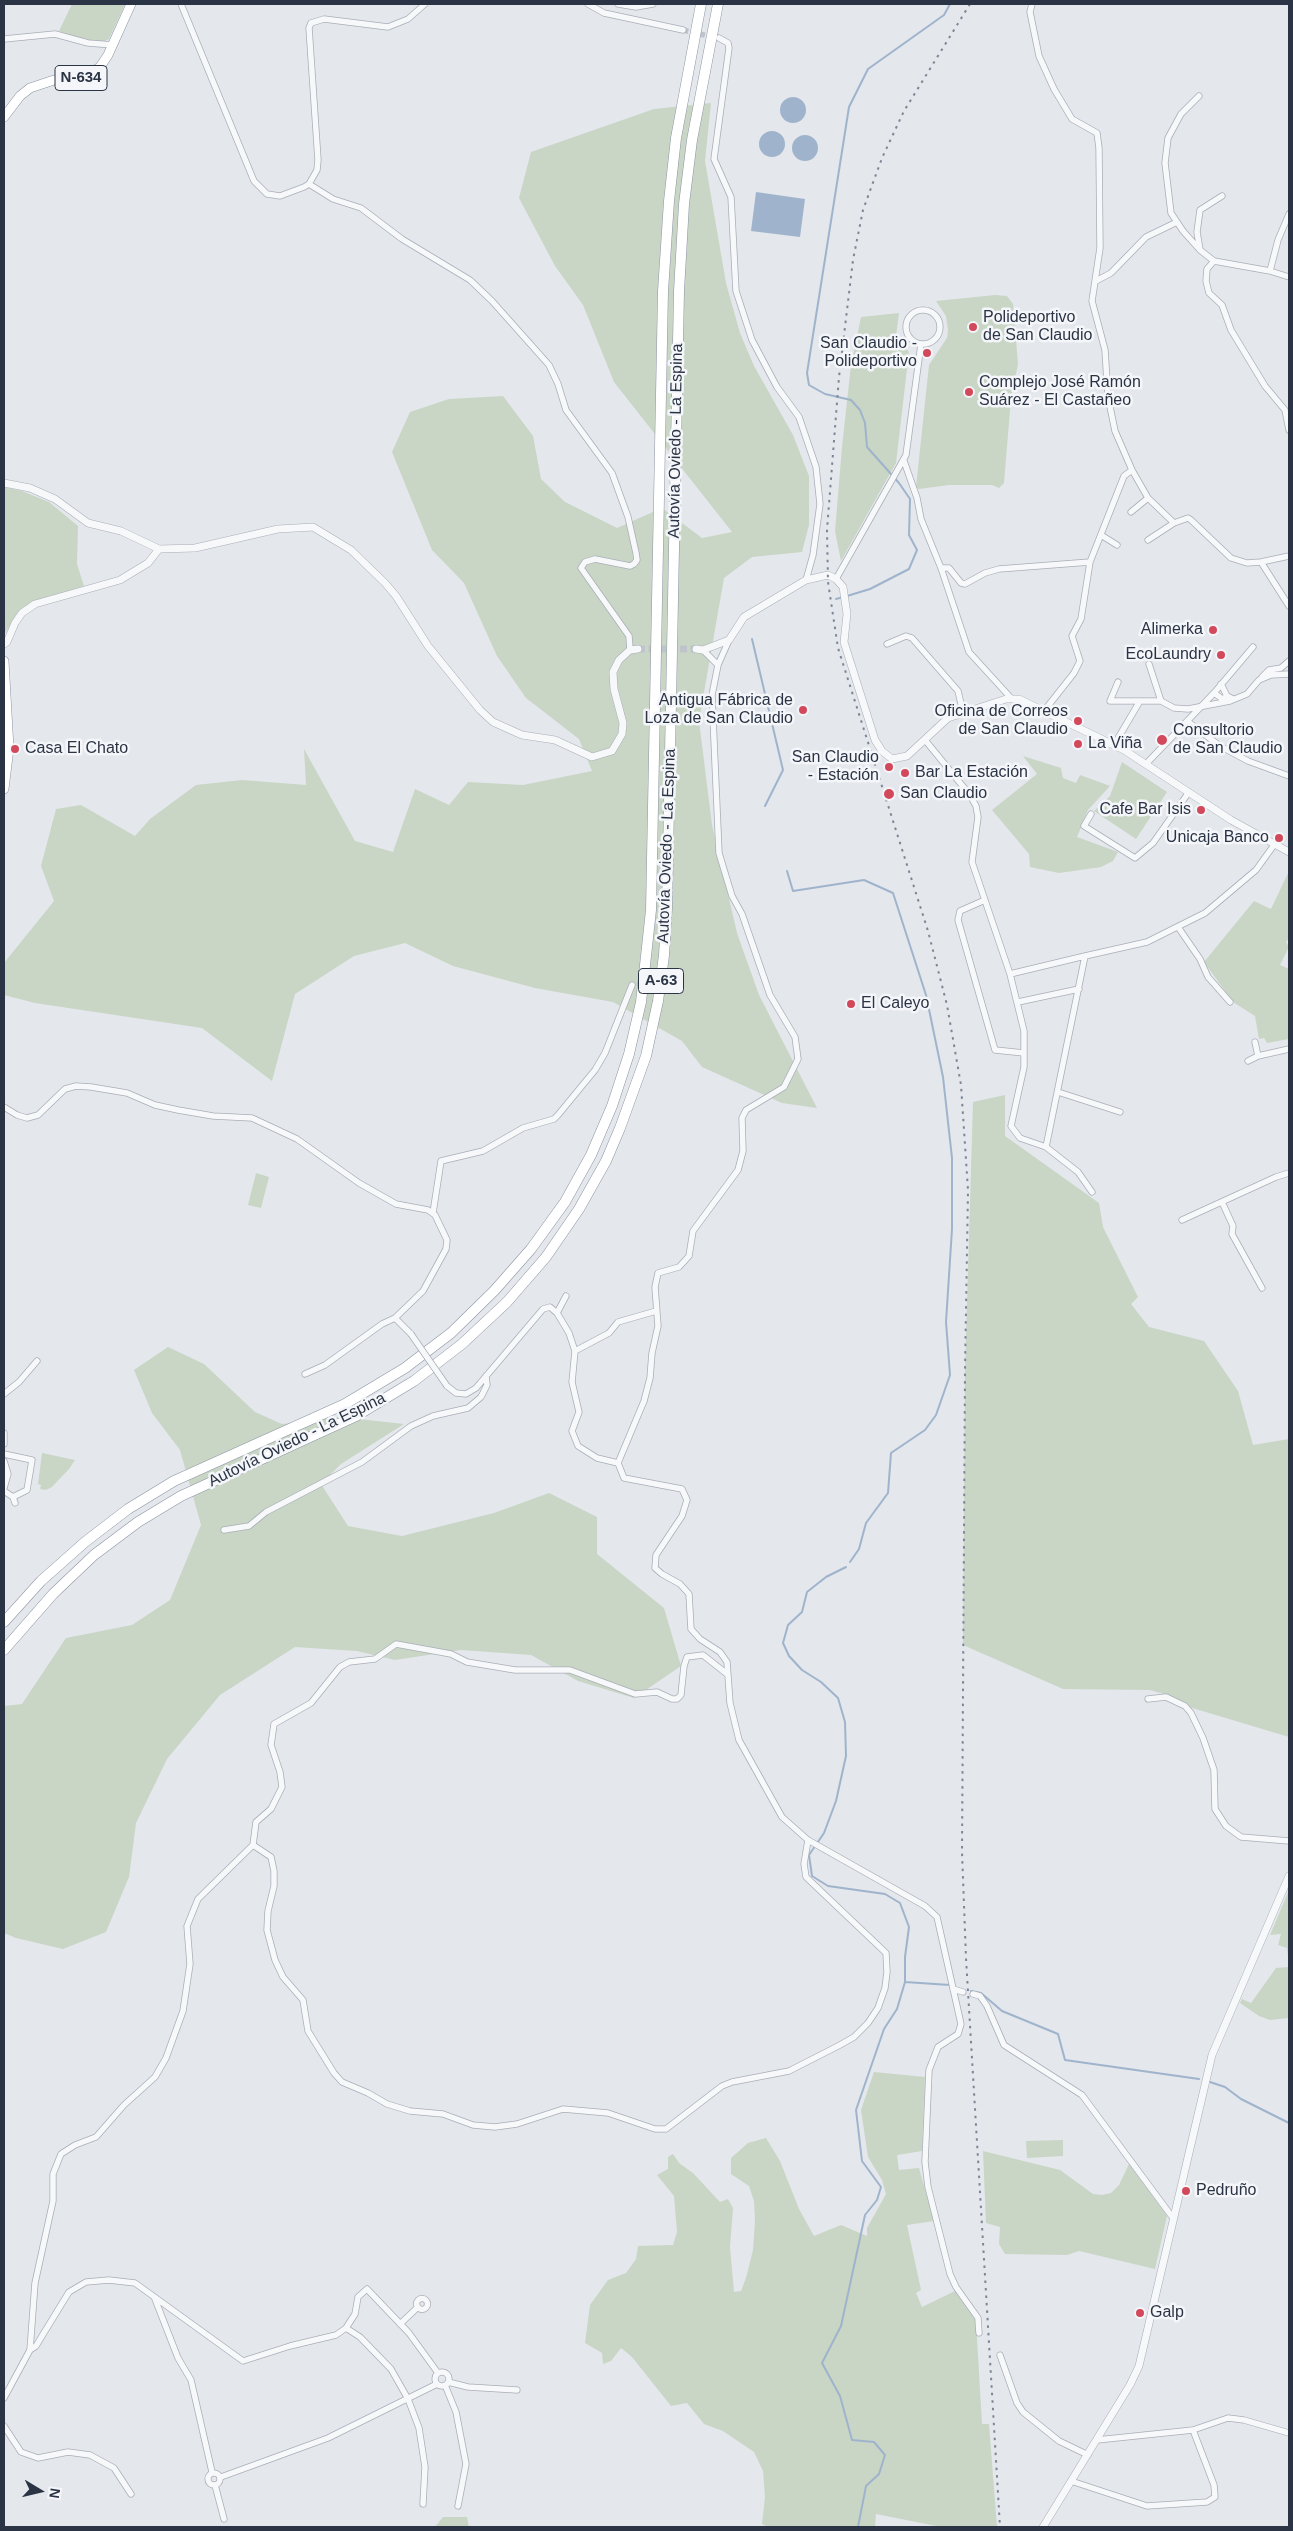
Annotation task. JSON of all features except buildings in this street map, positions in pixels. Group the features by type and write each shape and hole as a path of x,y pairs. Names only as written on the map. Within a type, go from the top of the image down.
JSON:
{"highway":[{"name":"N-634","path":"4,117 20,96 30,88 47,82 76,79 92,74 100,67 113,45 131,4"},
{"name":"Autovía Oviedo - La Espina","path":"4,1622 41,1581 128,1509 174,1481 345,1404 405,1368 450,1333 494,1292 531,1249 565,1202 591,1155 629,1054 641,1002 647,956 651,910 663,291 669,201 676,138 701,4"},
{"name":"Autovía Oviedo - La Espina","path":"4,1650 52,1594 94,1555 138,1522 181,1496 356,1416 414,1381 462,1344 507,1302 546,1257 579,1209 606,1161 627,1111 646,1056 658,1001 664,955 667,908 678,291 684,204 692,140 718,4"},
{"path":"4,661 9,748 4,789"}],"street":[{"path":"181,4 250,172 259,189 267,194 280,196 309,184 317,170 311,23 324,20 388,26 408,19 425,4"},
{"path":"588,4 604,13 683,30"},
{"path":"618,4 636,7 653,4"},
{"path":"1032,4 1030,12 1040,56 1054,89 1072,119 1097,133 1099,148 1100,248 1092,301 1105,350 1108,397 1115,430 1132,470 1148,498 1174,523"},
{"path":"4,39 55,34 88,43 113,45"},
{"path":"719,38 728,43 729,48 714,159 731,197 736,291 752,340 777,387 799,417 816,467 820,504 813,556 806,580"},
{"path":"1199,96 1181,114 1168,138 1165,163 1172,213 1200,250 1214,262 1270,271 1289,277"},
{"path":"4,484 38,492 55,499 88,523 121,531 159,548 195,548 288,527 313,527 351,550 385,583 402,604 428,646 492,722 522,735 555,740 592,757 612,751 622,734 623,723 614,688 613,672 619,660 634,649 628,636 581,568 585,562 595,559 630,566 637,560 628,517 612,473 566,410 558,384 549,364 492,300 470,280 402,239 361,208 333,199 309,184"},
{"path":"1200,250 1196,232 1200,210 1222,196"},
{"path":"1270,271 1278,240 1289,214"},
{"path":"1096,281 1110,273 1146,237 1177,222"},
{"path":"1214,262 1207,269 1206,282 1210,293 1222,305 1231,330 1266,386 1285,410 1289,430"},
{"path":"922,309 930,311 938,318 940,329 935,339 921,344 911,339 906,329 911,314 922,309"},
{"path":"836,579 904,460 921,344"},
{"path":"904,460 917,498 921,519 941,568 969,652 1011,698"},
{"path":"1044,711 1074,673 1080,661 1072,636 1080,619 1090,562 1124,476 1132,470"},
{"path":"1131,512 1148,498"},
{"path":"1148,540 1174,523 1188,518 1232,558 1247,563 1289,556"},
{"path":"1101,535 1117,545"},
{"path":"4,644 7,642 15,623 22,613 35,604 120,580 148,563 159,548"},
{"path":"941,568 949,568 961,583 965,584 986,573 999,570 1090,562"},
{"path":"1261,562 1289,606"},
{"path":"979,2333 978,2318 956,2287 950,2274 928,2188 925,2162 929,2070 938,2048 958,2034 961,2024 937,1917 925,1906 811,1841 782,1816 739,1740 730,1703 727,1662 720,1652 700,1639 691,1629 689,1594 680,1584 655,1568 656,1555 682,1516 687,1500 682,1489 624,1478 618,1463 644,1401 658,1326 655,1287 658,1273 679,1267 689,1256 697,1225 725,1191 738,1170 743,1151 742,1118 746,1110 784,1087 798,1059 795,1037 770,995 742,914 732,896 719,853 712,695 718,665 729,640 744,617 806,580 821,575 836,579 843,587 846,599 847,623 844,642 876,740 882,751 892,759 907,756 944,721 963,712 1011,698 1019,699 1114,745 1274,845 1289,852"},
{"path":"887,644 906,636 912,638 958,691 963,712"},
{"path":"700,649 729,640"},
{"path":"1146,764 1214,692 1253,647"},
{"path":"700,649 718,665"},
{"path":"1118,682 1110,701 1160,701 1174,708 1188,709 1218,704 1247,694 1269,670 1281,668 1289,661"},
{"path":"1148,664 1160,701"},
{"path":"1259,680 1271,675 1289,674"},
{"path":"1221,684 1227,696 1234,699"},
{"path":"1214,692 1221,698 1234,699"},
{"path":"1214,692 1214,698 1218,704"},
{"path":"1114,745 1140,701"},
{"path":"1187,721 1220,746 1248,761 1289,776"},
{"path":"925,740 970,794 976,806 978,817 972,862 1010,974 1024,1030 1024,1067 1012,1126 1020,1138 1046,1147 1078,1172 1092,1192"},
{"path":"1091,814 1084,826 1136,858 1153,844 1189,792"},
{"path":"1010,974 1147,942 1178,927 1204,913 1256,870 1274,845"},
{"path":"985,900 960,911 958,920 995,1050 1024,1053"},
{"path":"1178,927 1200,959 1208,977 1230,1002"},
{"path":"1046,1147 1085,956"},
{"path":"433,1213 441,1161 483,1151 523,1128 554,1119 558,1116 595,1070 605,1053 616,1032 632,986"},
{"path":"1018,1002 1079,989"},
{"path":"1255,1042 1258,1056"},
{"path":"1248,1061 1258,1056 1289,1050"},
{"path":"4,1107 17,1115 27,1118 33,1117 38,1115 65,1089 76,1086 127,1093 155,1105 213,1116 252,1118 297,1139 359,1183 396,1204 428,1210 433,1213 447,1240 446,1249 422,1291 394,1318 382,1324 326,1364 305,1374"},
{"path":"1058,1092 1120,1112"},
{"path":"1182,1220 1276,1177 1289,1173"},
{"path":"1222,1202 1233,1226 1232,1234 1262,1288"},
{"path":"557,1314 566,1296"},
{"path":"394,1318 411,1334 448,1386 456,1393 466,1394 476,1388 543,1309 550,1306 569,1333 575,1351 572,1382 578,1412 572,1432 578,1446 597,1458 618,1463"},
{"path":"575,1351 609,1333 618,1322 656,1311"},
{"path":"4,1394 19,1382 37,1361"},
{"path":"224,1530 249,1526 266,1512 362,1462 411,1426 433,1416 468,1408 481,1397 487,1385 486,1376"},
{"path":"4,1433 4,1444"},
{"path":"4,1454 32,1460 27,1490 14,1500 4,1489 8,1474 4,1460"},
{"path":"30,2350 35,2283 53,2201 53,2174 61,2154 75,2144 96,2137 124,2105 155,2077 177,2032 183,2011 190,1964 187,1926 198,1899 253,1845 256,1822 271,1809 282,1786 280,1772 271,1745 274,1724 311,1703 340,1667 350,1662 375,1659 396,1644 451,1654 467,1662 515,1670 570,1670 635,1694 656,1692 672,1699 677,1699 681,1695 684,1666 687,1658 703,1655 727,1674"},
{"path":"1148,1699 1166,1697 1185,1706 1192,1713 1214,1770 1215,1809 1226,1826 1241,1837 1289,1842"},
{"path":"253,1845 271,1857 274,1886 268,1911 267,1930 275,1960 283,1976 303,2000 308,2031 334,2073 342,2082 368,2093 387,2104 410,2111 443,2114 473,2125 495,2127 517,2124 562,2109 608,2113 655,2129 666,2128 722,2086 732,2082 789,2071 840,2046 854,2037 868,2023 878,2008 886,1980 886,1953 806,1877 804,1864 811,1841"},
{"path":"1043,2527 1130,2385 1139,2366 1212,2055 1289,1876"},
{"path":"954,1989 963,1992"},
{"path":"973,1994 980,1996 987,2006 1004,2046 1082,2095 1173,2218"},
{"path":"4,2398 30,2350 39,2341 69,2292 86,2282 109,2280 136,2283 155,2299 243,2361 290,2346 336,2335 346,2328 355,2314 358,2297 367,2289 400,2324 427,2356 438,2373"},
{"path":"155,2299 178,2358 192,2380 212,2472 208,2479 210,2484 220,2483 221,2477"},
{"path":"400,2324 418,2307"},
{"path":"346,2328 360,2337 391,2370 408,2399 419,2428 425,2468 423,2504"},
{"path":"1000,2356 1022,2412 1059,2442 1088,2455"},
{"path":"438,2373 447,2373 447,2384 456,2412 466,2464 458,2506"},
{"path":"437,2384 435,2378 438,2373"},
{"path":"221,2477 328,2438 437,2384 468,2388 517,2390"},
{"path":"1097,2440 1193,2430 1228,2418 1244,2420 1289,2433"},
{"path":"4,2426 21,2452 38,2458 68,2452 90,2455 114,2468 131,2494"},
{"path":"1071,2481 1147,2506 1207,2502 1215,2497 1214,2486 1193,2430"},
{"path":"212,2472 216,2472 221,2477"},
{"path":"215,2485 224,2519"}],"green space":[{"path":"72,4 125,4 109,39 103,42 83,40 59,31"},
{"path":"711,103 705,161 726,283 740,333 754,366 793,435 809,476 809,525 802,552 752,557 724,578 699,721 712,825 737,933 759,995 817,1108 782,1103 702,1067 682,1041 613,1002 535,988 453,966 405,943 354,956 295,994 272,1081 202,1028 35,1003 4,995 4,963 54,901 41,866 56,809 81,805 135,836 150,819 196,785 242,780 306,785 304,749 355,841 393,852 415,789 449,805 468,782 523,785 592,771 579,739 526,698 497,656 464,583 432,550 392,452 410,412 449,399 503,396 533,436 541,479 565,502 617,528 662,508 702,538 732,532 614,382 583,305 555,266 519,198 531,152 654,109"},
{"name":"Complejo José Ramón Suárez - El Castañeo","path":"995,295 1007,296 1013,304 1018,364 1011,398 1004,483 999,488 992,485 949,485 919,489 916,487 929,365 947,338 948,330 946,316 936,301"},
{"path":"899,313 896,336 909,352 896,463 841,561 835,531 851,365 861,317"},
{"path":"4,487 22,491 49,502 78,526 77,564 84,586 33,602 17,613 4,635"},
{"path":"1023,756 1061,768 1063,778 1076,783 1080,775 1110,786 1088,810 1077,837 1118,852 1113,861 1101,867 1059,873 1030,867 1029,854 992,810 1037,774"},
{"path":"1122,762 1167,792 1136,839 1094,811 1110,796"},
{"path":"1289,871 1289,938 1286,942 1289,947 1280,965 1289,969 1289,1039 1267,1043 1264,1038 1259,1039 1255,1016 1233,1002 1204,962 1254,901 1271,909"},
{"path":"1005,1095 1005,1136 1099,1203 1103,1227 1138,1297 1131,1304 1149,1327 1204,1341 1238,1391 1253,1445 1289,1439 1289,1737 1189,1707 1164,1694 1150,1690 1063,1689 963,1645 965,1371 973,1102"},
{"path":"256,1173 269,1177 261,1208 248,1205"},
{"path":"168,1347 204,1364 255,1412 282,1424 340,1417 404,1424 341,1464 321,1484 348,1526 402,1536 494,1513 549,1493 597,1517 597,1554 664,1608 681,1666 634,1698 578,1681 531,1655 461,1650 395,1660 357,1651 295,1647 220,1695 167,1759 136,1823 129,1877 106,1932 63,1949 16,1938 4,1933 4,1706 22,1704 66,1638 132,1625 170,1600 201,1525 180,1450 152,1413 134,1370"},
{"path":"42,1453 75,1460 52,1487 46,1490 40,1489 41,1485 38,1484"},
{"path":"1289,1890 1289,1963 1287,1948 1278,1945 1281,1934 1270,1935"},
{"path":"1289,1967 1289,2018 1270,2020 1259,2016 1240,2003 1242,1999 1251,2003 1276,1968"},
{"path":"874,2072 925,2077 922,2151 897,2155 899,2170 919,2168 934,2221 907,2225 921,2290 916,2293 922,2307 955,2291 976,2321 982,2424 989,2424 997,2527 941,2527 876,2514 875,2527 767,2527 762,2524 765,2497 763,2471 754,2452 723,2431 704,2424 687,2403 671,2406 632,2357 621,2348 611,2361 603,2364 602,2353 585,2343 590,2305 608,2280 626,2273 636,2259 638,2246 673,2245 677,2232 674,2196 657,2175 668,2169 668,2157 673,2154 679,2163 693,2173 720,2202 728,2199 733,2208 730,2247 734,2292 741,2291 746,2278 753,2250 755,2220 754,2201 749,2186 731,2174 731,2158 748,2143 766,2138 780,2161 799,2209 814,2236 841,2225 867,2236 867,2228 886,2194 882,2180 868,2157 861,2110"},
{"path":"1063,2140 1063,2156 1027,2158 1026,2141"},
{"path":"983,2151 1060,2170 1093,2194 1102,2195 1111,2193 1119,2185 1129,2164 1167,2216 1155,2269 1079,2251 1067,2255 1005,2254 999,2244 1000,2227 986,2223"},
{"path":"443,2517 467,2517 469,2527 435,2527"}],"water":[{"path":"793,97 802,101 806,110 802,119 793,123 784,119 780,110 784,101"},
{"path":"772,131 781,135 785,144 781,153 772,157 763,153 759,144 763,135"},
{"path":"805,135 814,139 818,148 814,157 805,161 796,157 792,148 796,139"},
{"path":"756,192 805,199 800,237 751,231"}],"waterway":[{"path":"847,596 870,589 909,569 917,550 909,535 910,499 899,483 867,447 865,423 860,410 851,400 825,394 809,385 807,373 849,107 868,69 944,15 950,4"},
{"path":"836,599 843,597"},
{"path":"752,639 783,770 765,806"},
{"path":"787,871 793,891 864,880 893,893 926,995 943,1077 952,1158 952,1229 946,1322 950,1375 936,1415 925,1430 891,1453 888,1493 866,1523 859,1549 850,1562"},
{"path":"846,1567 826,1577 807,1592 802,1612 788,1625 783,1643 789,1656 802,1670 821,1682 838,1698 845,1722 846,1756 836,1801 824,1833 809,1855 812,1876 828,1886 885,1894 900,1903 909,1927 905,1957 905,1982 897,2009 884,2029 856,2110 862,2161 881,2187 877,2200 865,2215 841,2326 822,2363 840,2396 852,2440 874,2442 885,2455 879,2474 866,2486 858,2527"},
{"path":"905,1982 950,1985"},
{"path":"971,1991 981,1993 1002,2011 1058,2034 1065,2060 1199,2079"},
{"path":"1210,2082 1225,2087 1241,2099 1289,2123"}],"tunnel":[{"path":"683,30 713,37"},
{"path":"638,649 696,649"}],"railway":[{"path":"970,4 904,111 882,158 863,210 853,260 839,377 827,530 828,582 838,648 928,931 947,1005 961,1085 968,1190 962,1852 966,1958 1000,2527"}],"place":[{"name":"Polideportivo de San Claudio","path":"973,327"},
{"name":"San Claudio - Polideportivo","path":"927,353"},
{"name":"Complejo José Ramón Suárez - El Castañeo","path":"969,392"},
{"name":"Alimerka","path":"1213,630"},
{"name":"EcoLaundry","path":"1221,655"},
{"name":"Antigua Fábrica de Loza de San Claudio","path":"803,710"},
{"name":"Oficina de Correos de San Claudio","path":"1078,721"},
{"name":"Consultorio de San Claudio","path":"1162,740"},
{"name":"La Viña","path":"1078,744"},
{"name":"Casa El Chato","path":"15,749"},
{"name":"San Claudio - Estación","path":"889,767"},
{"name":"Bar La Estación","path":"905,773"},
{"name":"San Claudio","path":"889,794"},
{"name":"Cafe Bar Isis","path":"1201,810"},
{"name":"Unicaja Banco","path":"1279,838"},
{"name":"El Caleyo","path":"851,1004"},
{"name":"Pedruño","path":"1186,2191"},
{"name":"Galp","path":"1140,2313"}]}
